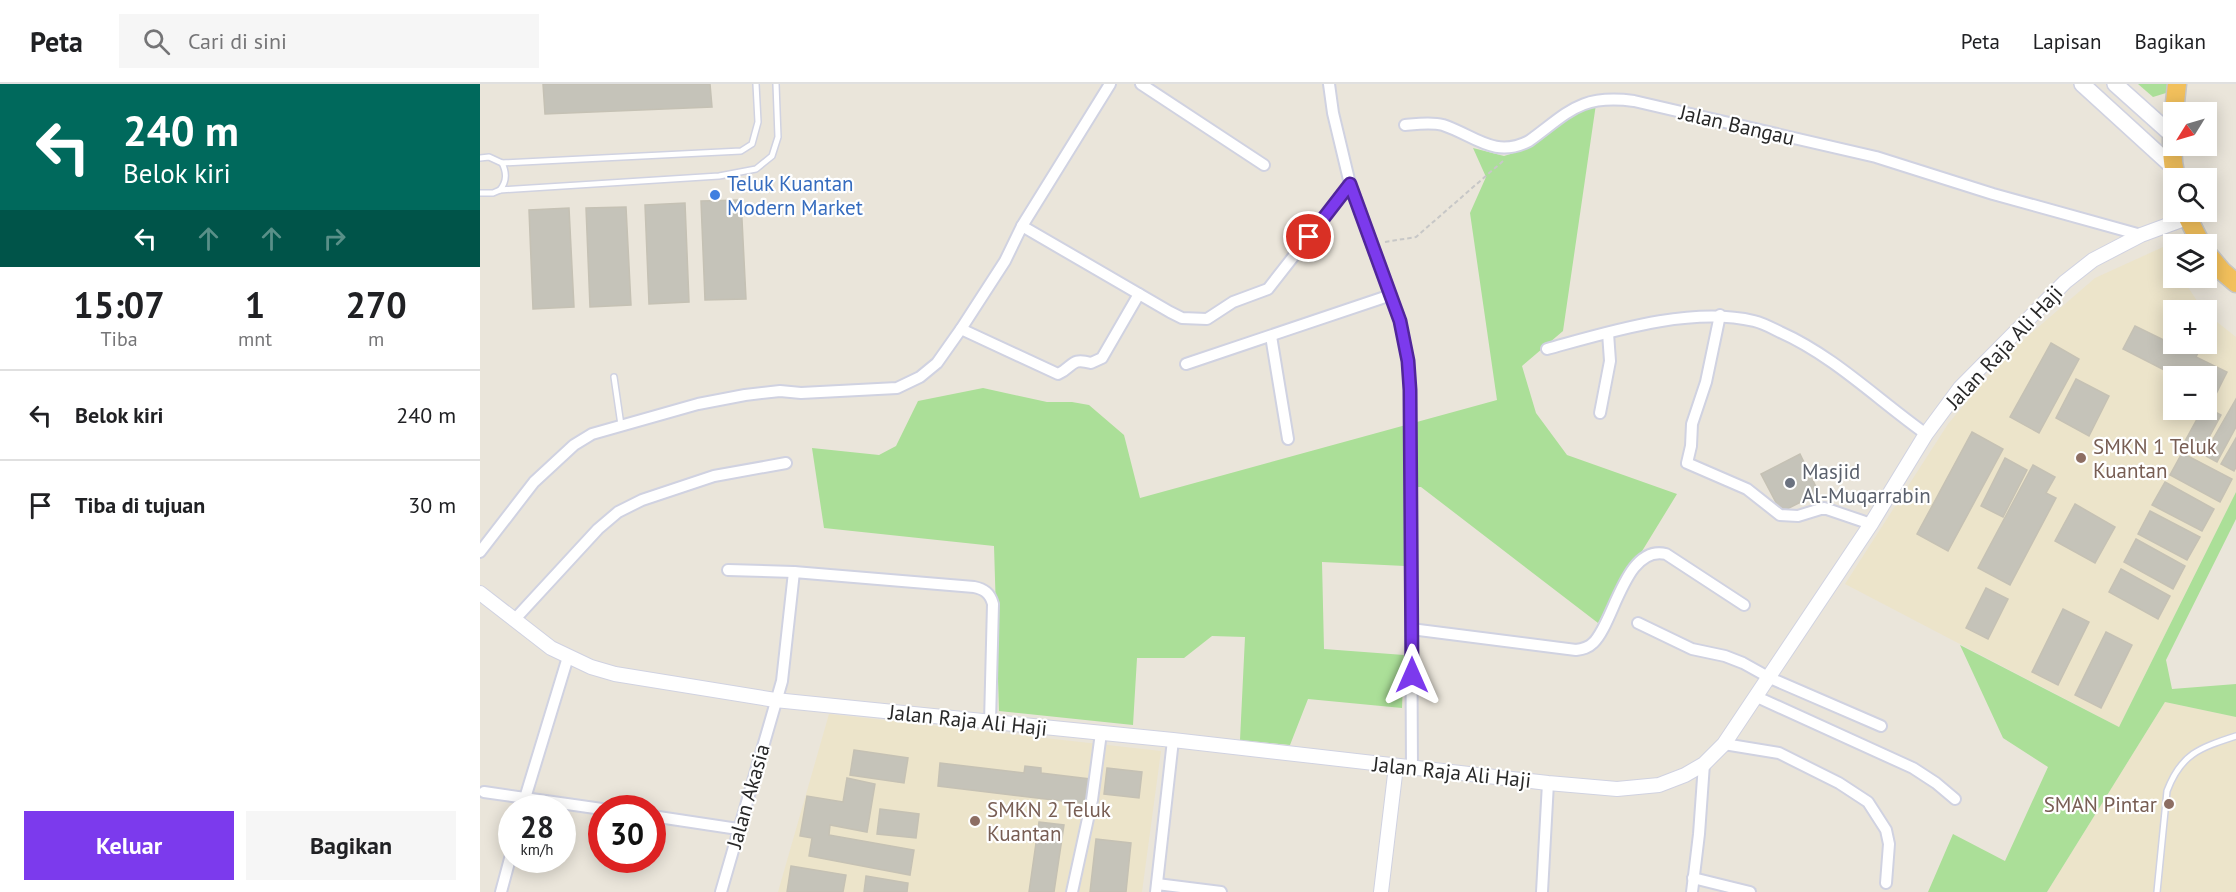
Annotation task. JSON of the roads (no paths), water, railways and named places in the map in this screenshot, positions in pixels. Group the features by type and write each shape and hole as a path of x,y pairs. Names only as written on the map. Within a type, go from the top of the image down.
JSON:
{"highway":[{"path":"2175,102 2177,84"},
{"path":"2217,265 2236,283"}],"main road":[{"path":"2082,84 2170,168"},
{"path":"2115,84 2163,127"}],"street":[{"path":"480,552 549,466 574,445 592,434 698,404 745,395 897,388 909,383 937,363 1005,261 1022,226 1110,84"},
{"path":"1141,84 1264,165"},
{"path":"1329,84 1333,113 1350,184 1400,321 1408,361 1412,767"},
{"name":"Jalan Bangau","path":"1405,125 1442,125 1496,148 1520,146 1580,105 1611,98 1634,101 1876,158 1993,194 2141,235"},
{"path":"1022,226 1170,312 1182,318 1207,319 1233,302 1264,292 1274,284 1350,184"},
{"name":"Jalan Raja Ali Haji","path":"480,593 551,648 568,657 615,674 775,700 1101,733 1548,783 1617,789 1659,785 1685,775 1704,764 1724,744 1871,524 1926,434 1960,388 2065,282 2093,260 2170,222"},
{"path":"961,329 1058,374 1075,361 1095,363 1102,358 1139,294"},
{"path":"1186,364 1391,295"},
{"path":"1547,349 1632,326 1720,315 1756,321 1790,336 1826,357 1926,434"},
{"path":"1720,315 1706,382 1692,424 1691,446 1687,463 1747,489 1780,514 1798,516 1824,508 1871,524"},
{"path":"1600,413 1610,362 1608,333"},
{"path":"1271,336 1288,439"},
{"path":"515,620 598,530 618,512 642,500 714,476 786,464"},
{"path":"1411,629 1576,650 1585,648 1599,637 1618,595 1636,566 1648,555 1658,552 1666,554 1744,605"},
{"path":"728,570 794,572 974,587 984,590 989,594 993,604 990,722"},
{"name":"Jalan Akasia","path":"721,892 782,681 794,572"},
{"path":"1638,623 1692,649 1725,656 1881,726"},
{"path":"526,795 568,657"},
{"path":"1757,697 1913,768 1955,799"},
{"path":"1071,892 1092,800 1101,733"},
{"path":"1173,741 1157,888 1221,892"},
{"path":"1724,744 1779,753 1839,783 1868,801 1886,830 1889,844 1886,883"},
{"path":"1692,892 1704,764"},
{"path":"1381,892 1396,766"},
{"path":"1542,892 1548,783"},
{"path":"484,792 498,796"},
{"path":"666,818 738,829"},
{"path":"501,892 506,873"},
{"path":"1694,878 1750,892"}],"lane":[{"path":"480,158 489,157 502,163 741,152 752,144 758,122 756,84"},
{"path":"480,193 719,176 756,169 772,156 778,137 776,84"},
{"path":"500,190 504,185 506,174 502,163"},
{"path":"614,377 621,425"},
{"path":"2157,892 2167,791 2172,777 2181,764 2194,753 2236,736"}],"place":[{"name":"Teluk Kuantan Modern Market","path":"715,195"},
{"name":"SMKN 1 Teluk Kuantan","path":"2081,458"},
{"name":"Masjid Al-Muqarrabin","path":"1790,483"},
{"name":"SMAN Pintar","path":"2169,804"},
{"name":"SMKN 2 Teluk Kuantan","path":"975,821"}]}
